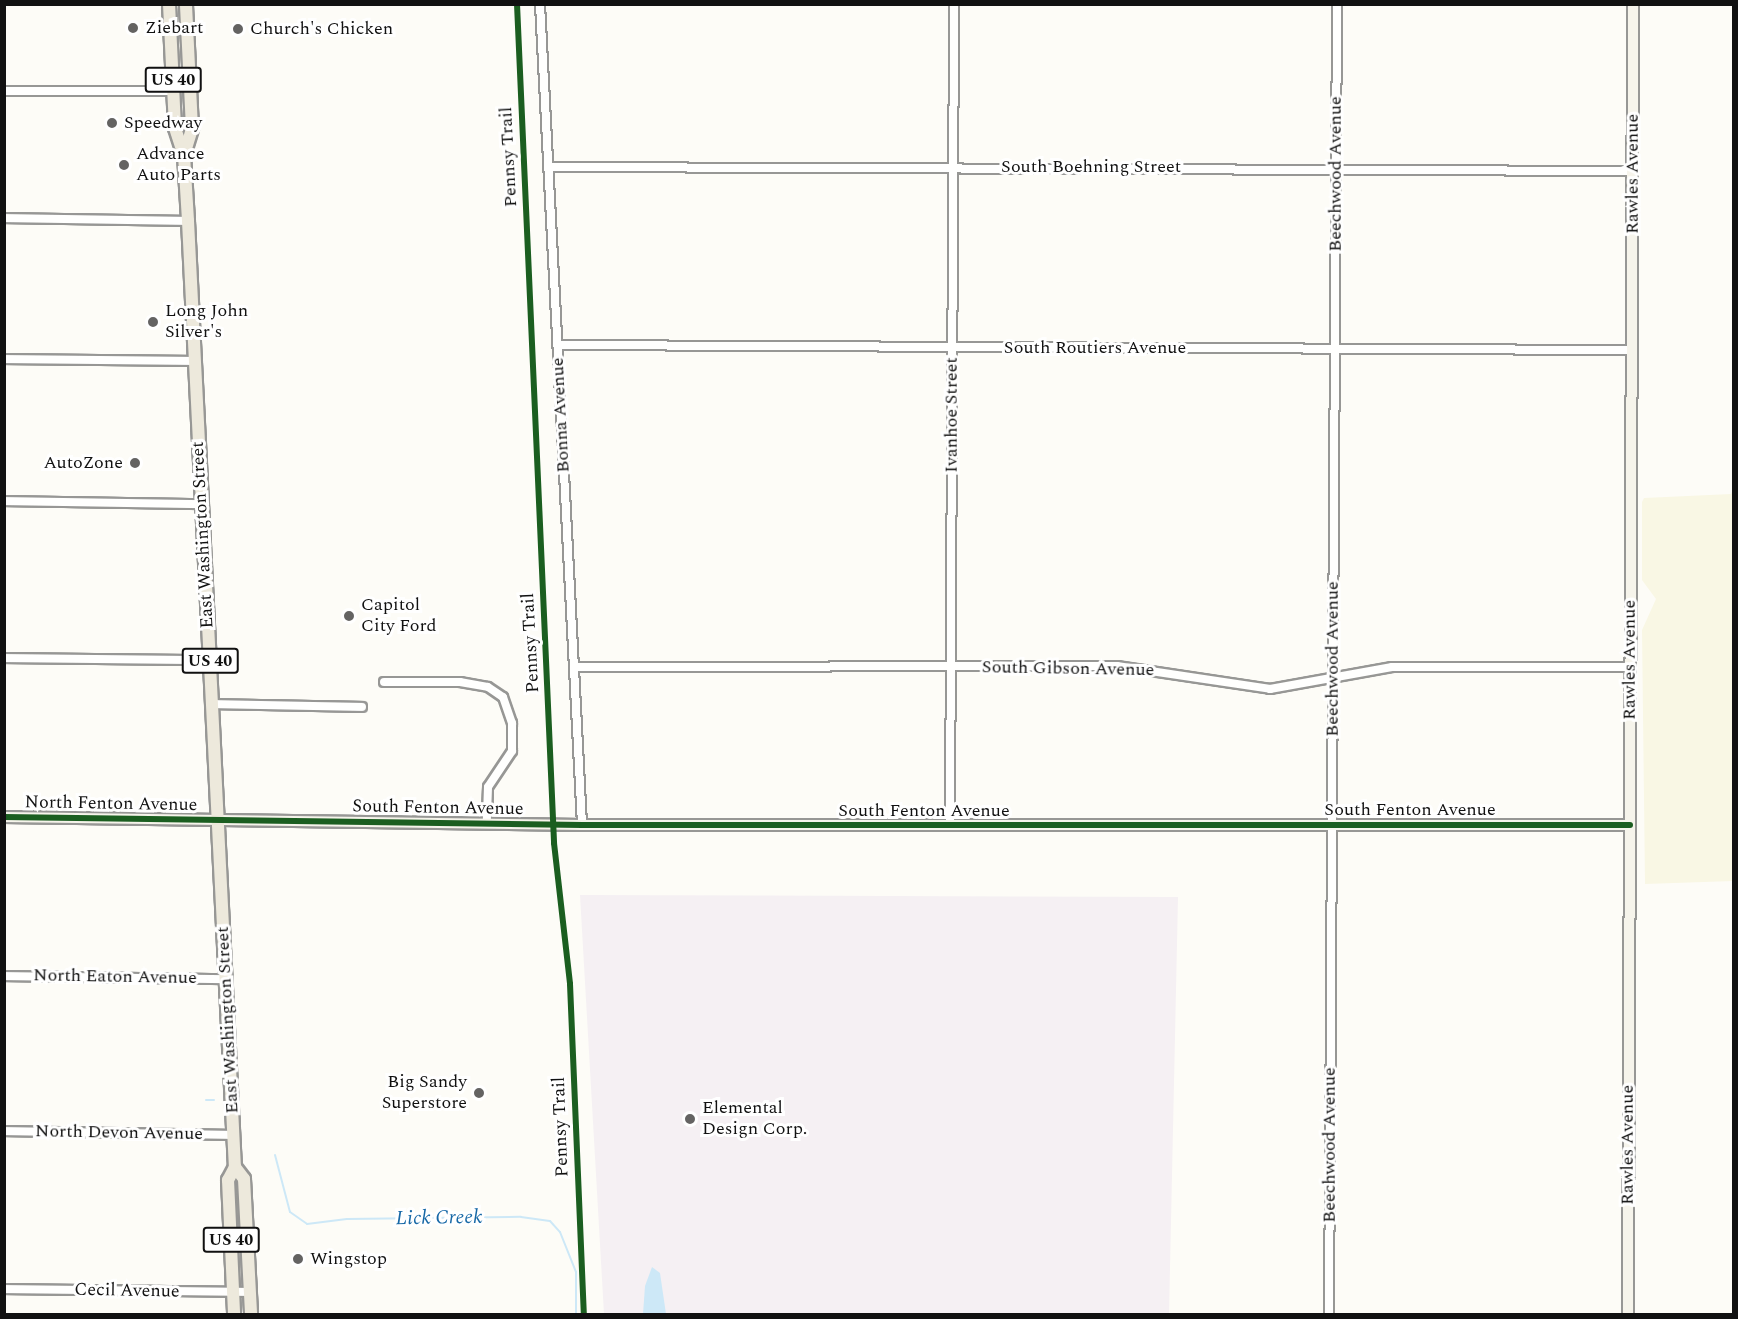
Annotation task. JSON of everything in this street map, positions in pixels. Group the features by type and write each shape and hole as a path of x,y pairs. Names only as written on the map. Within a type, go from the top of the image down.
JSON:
{"main road":[{"name":"East Washington Street","path":"169,4 175,128 184,154 218,820 235,1167 228,1180 234,1314"},
{"name":"East Washington Street","path":"184,154 192,128 186,4"},
{"name":"East Washington Street","path":"235,1167 244,1179 251,1314"}],"street":[{"name":"Bonna Avenue","path":"540,4 582,825"},
{"name":"Ivanhoe Street","path":"950,826 954,4"},
{"name":"Beechwood Avenue","path":"1329,1314 1337,4"},
{"name":"Rawles Avenue","path":"1628,1314 1633,4"},
{"path":"4,91 174,91"},
{"name":"South Boehning Street","path":"549,167 953,166 1633,171"},
{"path":"4,218 188,221"},
{"name":"South Routiers Avenue","path":"558,345 1631,350"},
{"path":"4,359 195,361"},
{"path":"4,501 202,504"},
{"path":"4,658 210,660"},
{"name":"South Gibson Avenue","path":"573,667 1131,667 1266,689 1402,666 1630,667"},
{"path":"384,682 460,682 489,687 503,697 512,723 512,751 488,787 487,823"},
{"path":"212,704 362,707"},
{"name":"North Fenton Avenue","path":"4,817 218,820"},
{"name":"South Fenton Avenue","path":"218,820 582,825 1630,825"},
{"name":"North Eaton Avenue","path":"4,976 225,979"},
{"name":"North Devon Avenue","path":"4,1131 233,1134"},
{"name":"Cecil Avenue","path":"4,1289 250,1292"}],"shaded area":[{"path":"1733,489 1733,881 1645,884 1642,630 1656,599 1642,580 1642,502 1644,498 1731,494"},
{"path":"580,895 1178,897 1169,1314 604,1314"}],"water":[{"path":"652,1267 660,1273 666,1314 643,1314 645,1286"}],"waterway":[{"name":"Lick Creek","path":"206,1100 214,1100"},
{"name":"Lick Creek","path":"275,1155 290,1212 307,1224 347,1219 521,1217 550,1221 560,1232 576,1272 576,1314"}],"cycle path":[{"name":"Pennsy Trail","path":"517,4 554,843 570,984 584,1314"},
{"path":"4,817 582,825 1630,825"}],"place":[{"name":"Ziebart","path":"133,28"},
{"name":"Church's Chicken","path":"238,29"},
{"name":"Speedway","path":"112,123"},
{"name":"Advance Auto Parts","path":"124,165"},
{"name":"Long John Silver's","path":"153,322"},
{"name":"AutoZone","path":"135,463"},
{"name":"Capitol City Ford","path":"349,616"},
{"name":"Big Sandy Superstore","path":"479,1093"},
{"name":"Elemental Design Corp.","path":"690,1119"},
{"name":"Wingstop","path":"298,1259"}]}
